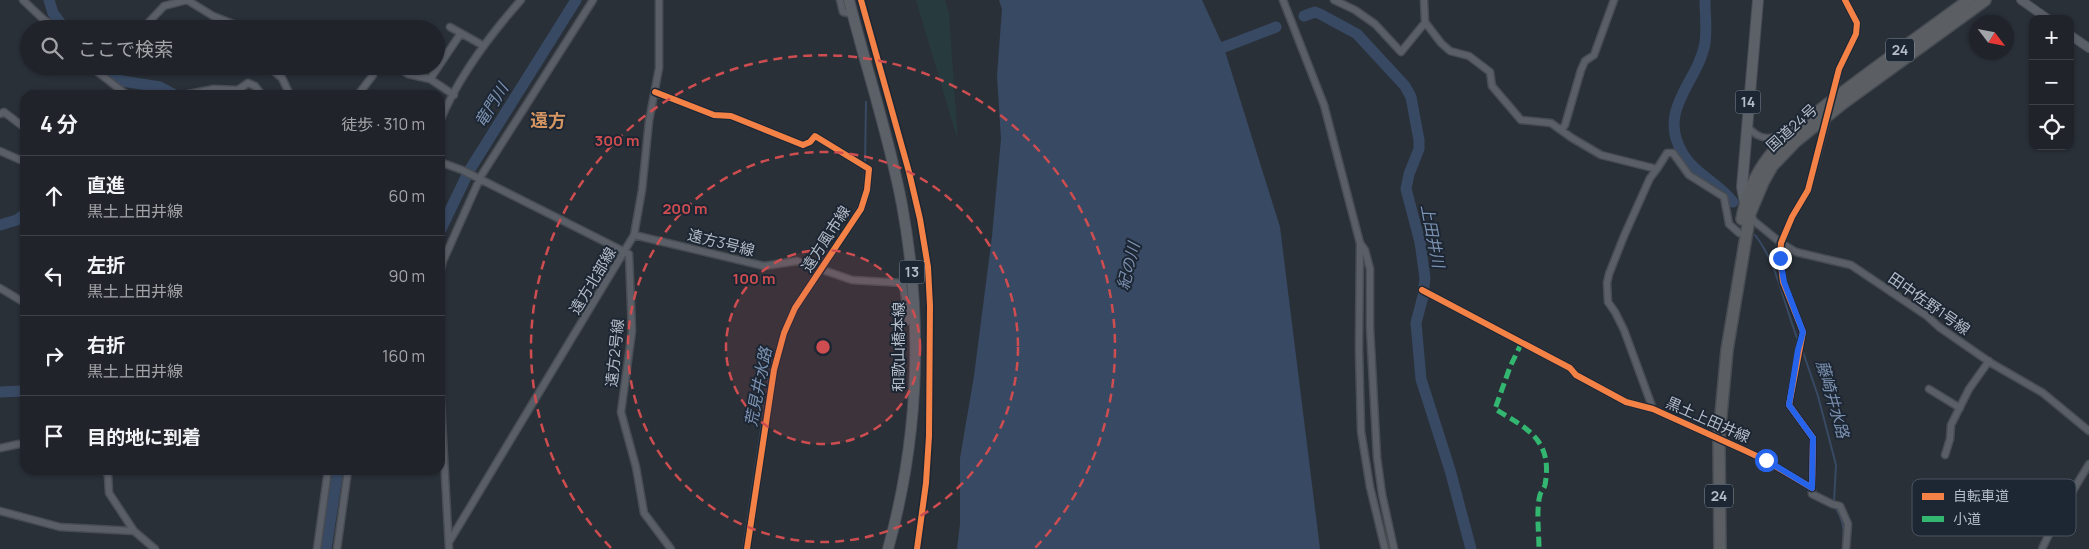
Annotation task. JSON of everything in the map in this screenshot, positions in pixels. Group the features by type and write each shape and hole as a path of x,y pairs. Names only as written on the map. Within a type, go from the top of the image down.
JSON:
{"highway":[{"name":"国道24号","path":"1825,112 1832,101 1969,0"},
{"name":"国道24号","path":"1727,350 1749,192 1768,157 1787,137 1986,0"},
{"name":"国道24号","path":"1720,549 1719,440 1739,233 1747,209"}],"main road":[{"name":"和歌山橋本線","path":"849,0 901,203 909,248 916,324 914,394 909,448 896,520 888,549"},
{"name":"14","path":"1747,209 1742,187 1758,0"}],"street":[{"path":"23,0 44,20"},
{"path":"151,20 164,6 187,0 223,20"},
{"path":"445,112 484,46 521,0"},
{"path":"445,260 458,226 480,179 593,0"},
{"name":"遠方北部線","path":"449,546 634,235 642,190 649,122 659,68 659,0"},
{"path":"840,0 843,12 853,14"},
{"path":"1283,0 1324,105 1360,242 1359,349 1361,431 1370,487 1385,549"},
{"path":"1334,0 1375,24 1401,52 1423,25 1427,25"},
{"path":"1424,0 1423,16 1427,25 1445,48 1450,51 1464,53 1490,72 1492,86 1521,120 1551,123 1601,155 1657,169"},
{"path":"1561,130 1565,125 1581,70 1585,61 1594,55 1614,0"},
{"path":"1832,101 1839,70 1856,34 1857,23 1845,0"},
{"path":"2021,0 2042,15"},
{"path":"450,27 484,46"},
{"path":"445,57 461,33"},
{"path":"2074,38 2089,48"},
{"path":"101,75 121,90"},
{"path":"278,75 288,90"},
{"path":"362,90 373,75"},
{"path":"412,75 430,79 454,95"},
{"path":"430,79 433,75"},
{"path":"209,90 238,90 248,83 255,86 258,90"},
{"name":"遠方風市線","path":"655,92 714,115 732,116 803,144 810,142 815,136 865,167 867,190 861,209 789,318 778,353 747,549"},
{"path":"0,114 4,112 20,124"},
{"path":"1746,124 1760,138 1771,139 1825,112"},
{"path":"1812,488 1813,438 1789,405 1803,332 1784,282 1780,258 1780,243 1792,217 1808,190 1825,112"},
{"path":"0,151 20,160"},
{"path":"1653,409 1624,330 1608,302 1607,283 1624,236 1650,178 1667,153 1675,154 1689,175 1724,197 1729,224 1739,233"},
{"path":"445,164 462,170 626,251"},
{"name":"田中佐野1号線","path":"1747,209 1754,221 1780,243 1796,252 1851,265 1927,316 1939,327 1989,361 2043,393 2089,431"},
{"name":"遠方3号線","path":"634,235 764,266 797,261 852,280 903,283 908,321 916,324"},
{"path":"1360,242 1365,250 1370,269 1370,328 1377,457 1382,494 1394,549"},
{"name":"遠方2号線","path":"626,251 629,254 632,331 621,412 636,467 644,513 671,549"},
{"path":"0,288 20,300"},
{"name":"黒土上田井線","path":"1424,292 1570,368 1576,375 1626,402 1653,409 1766,460 1812,488 1812,494 1840,506 1848,524 1846,549"},
{"path":"1945,454 1950,440 1951,425 1969,390 1989,361"},
{"path":"1929,389 1960,408"},
{"path":"0,448 20,444"},
{"path":"2076,485 2089,464"},
{"path":"445,474 449,546"},
{"path":"108,475 109,493 134,531 155,549"},
{"path":"317,549 327,475"},
{"path":"337,549 347,475"},
{"path":"0,511 60,527 134,531"},
{"path":"2042,549 2049,536"}],"green space":[{"path":"916,0 945,0 949,14 958,141"}],"water":[{"name":"紀の川","path":"999,0 1202,0 1224,48 1280,227 1320,549 957,549 960,524 960,458 974,376 992,236 1001,139 997,76 1002,9"}],"waterway":[{"path":"49,0 53,13 58,20"},
{"name":"竜門川","path":"445,221 469,171 576,0"},
{"name":"藤崎井水路","path":"1705,0 1705,43 1695,71 1676,110 1674,123 1676,138 1683,154 1694,168 1721,189 1733,202"},
{"name":"上田井川","path":"1304,16 1315,12 1357,34 1405,86 1411,97 1419,149 1409,174 1406,189 1420,242 1425,278 1423,296 1416,323 1421,379 1450,470 1471,549"},
{"name":"上田井川","path":"1211,52 1276,27"},
{"path":"113,75 122,81 160,87 166,90"},
{"name":"荒見井水路","path":"865,164 866,102"},
{"name":"荒見井水路","path":"864,191 865,168"},
{"name":"荒見井水路","path":"851,218 859,205"},
{"path":"0,225 20,218"},
{"name":"藤崎井水路","path":"1755,235 1763,246 1775,272 1798,340"},
{"name":"荒見井水路","path":"794,303 815,272"},
{"name":"荒見井水路","path":"783,328 792,307"},
{"name":"荒見井水路","path":"743,549 770,370 778,342"},
{"name":"藤崎井水路","path":"1802,349 1818,396 1836,465 1834,502"},
{"path":"0,392 20,391"},
{"name":"竜門川","path":"326,549 337,475"},
{"name":"藤崎井水路","path":"1835,507 1843,527 1843,549"}],"marked path":[{"path":"1522,342 1510,367 1495,409 1527,430 1541,446 1545,457 1547,470 1545,485 1540,495 1538,507 1539,549"}],"cycle path":[{"path":"861,0 909,172 920,219 928,267 930,306 929,436 926,483 917,549"},
{"path":"1422,290 1570,368 1576,375 1626,402 1653,409 1746,451 1812,488 1813,438 1789,405 1803,332 1783,282 1780,258 1781,243 1792,217 1808,190 1839,69 1856,34 1857,23 1845,0"},
{"path":"655,92 714,115 731,116 803,145 810,142 815,136 869,169 867,190 861,209 795,308 784,333 774,370 747,549"}],"district":[{"name":"遠方","path":"548,121"}],"route":[{"path":"1766,460 1812,488 1813,438 1789,405 1798,350 1802,342 1803,332 1784,282 1780,258"}]}
